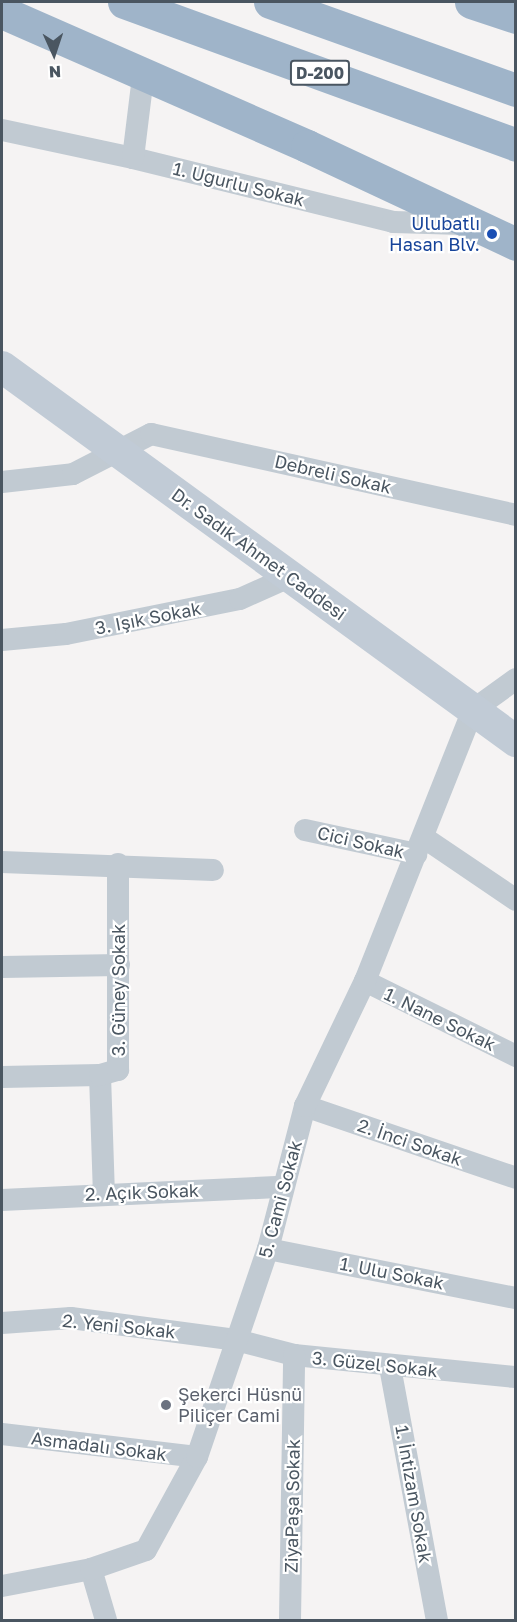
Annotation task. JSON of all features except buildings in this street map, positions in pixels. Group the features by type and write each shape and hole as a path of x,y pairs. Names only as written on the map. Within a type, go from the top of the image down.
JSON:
{"highway":[{"name":"D-200","path":"124,2 516,145"},
{"path":"270,2 516,90"},
{"path":"471,2 516,17"},
{"path":"2,12 479,225 516,244"}],"main road":[{"name":"Dr. Sadık Ahmet Caddesi","path":"2,367 516,741"}],"street":[{"path":"133,158 143,75"},
{"name":"1. Uğurlu Sokak","path":"2,130 133,158 393,222 479,225"},
{"name":"Debreli Sokak","path":"117,452 152,434 516,515"},
{"path":"2,482 73,474 117,452"},
{"name":"3. Işık Sokak","path":"2,640 66,634 240,599 290,577"},
{"path":"473,710 516,679"},
{"name":"5. Cami Sokak","path":"2,1586 91,1569 146,1550 197,1457 268,1249 282,1187 305,1106 365,981 473,710"},
{"name":"Cici Sokak","path":"305,830 420,846 516,900"},
{"path":"2,862 118,864 213,870"},
{"name":"3. Güney Sokak","path":"2,1077 100,1076 118,1071 118,864"},
{"path":"2,967 119,965"},
{"name":"1. Nane Sokak","path":"365,981 516,1056"},
{"path":"100,1076 104,1193"},
{"name":"2. İnci Sokak","path":"305,1106 516,1178"},
{"name":"2. Açık Sokak","path":"2,1200 104,1193 282,1187"},
{"name":"1. Ulu Sokak","path":"268,1249 516,1298"},
{"name":"2. Yeni Sokak","path":"2,1323 71,1318 236,1340"},
{"name":"3. Güzel Sokak","path":"236,1340 294,1355 390,1367 516,1377"},
{"name":"ZiyaPaşa Sokak","path":"290,1620 294,1355"},
{"name":"1. İntizam Sokak","path":"390,1367 437,1620"},
{"name":"Asmadalı Sokak","path":"2,1434 197,1457"},
{"path":"91,1569 106,1620"}],"place":[{"name":"Ulubatlı Hasan Blv.","path":"492,234"},
{"name":"Şekerci Hüsnü Piliçer Cami","path":"166,1405"}]}
